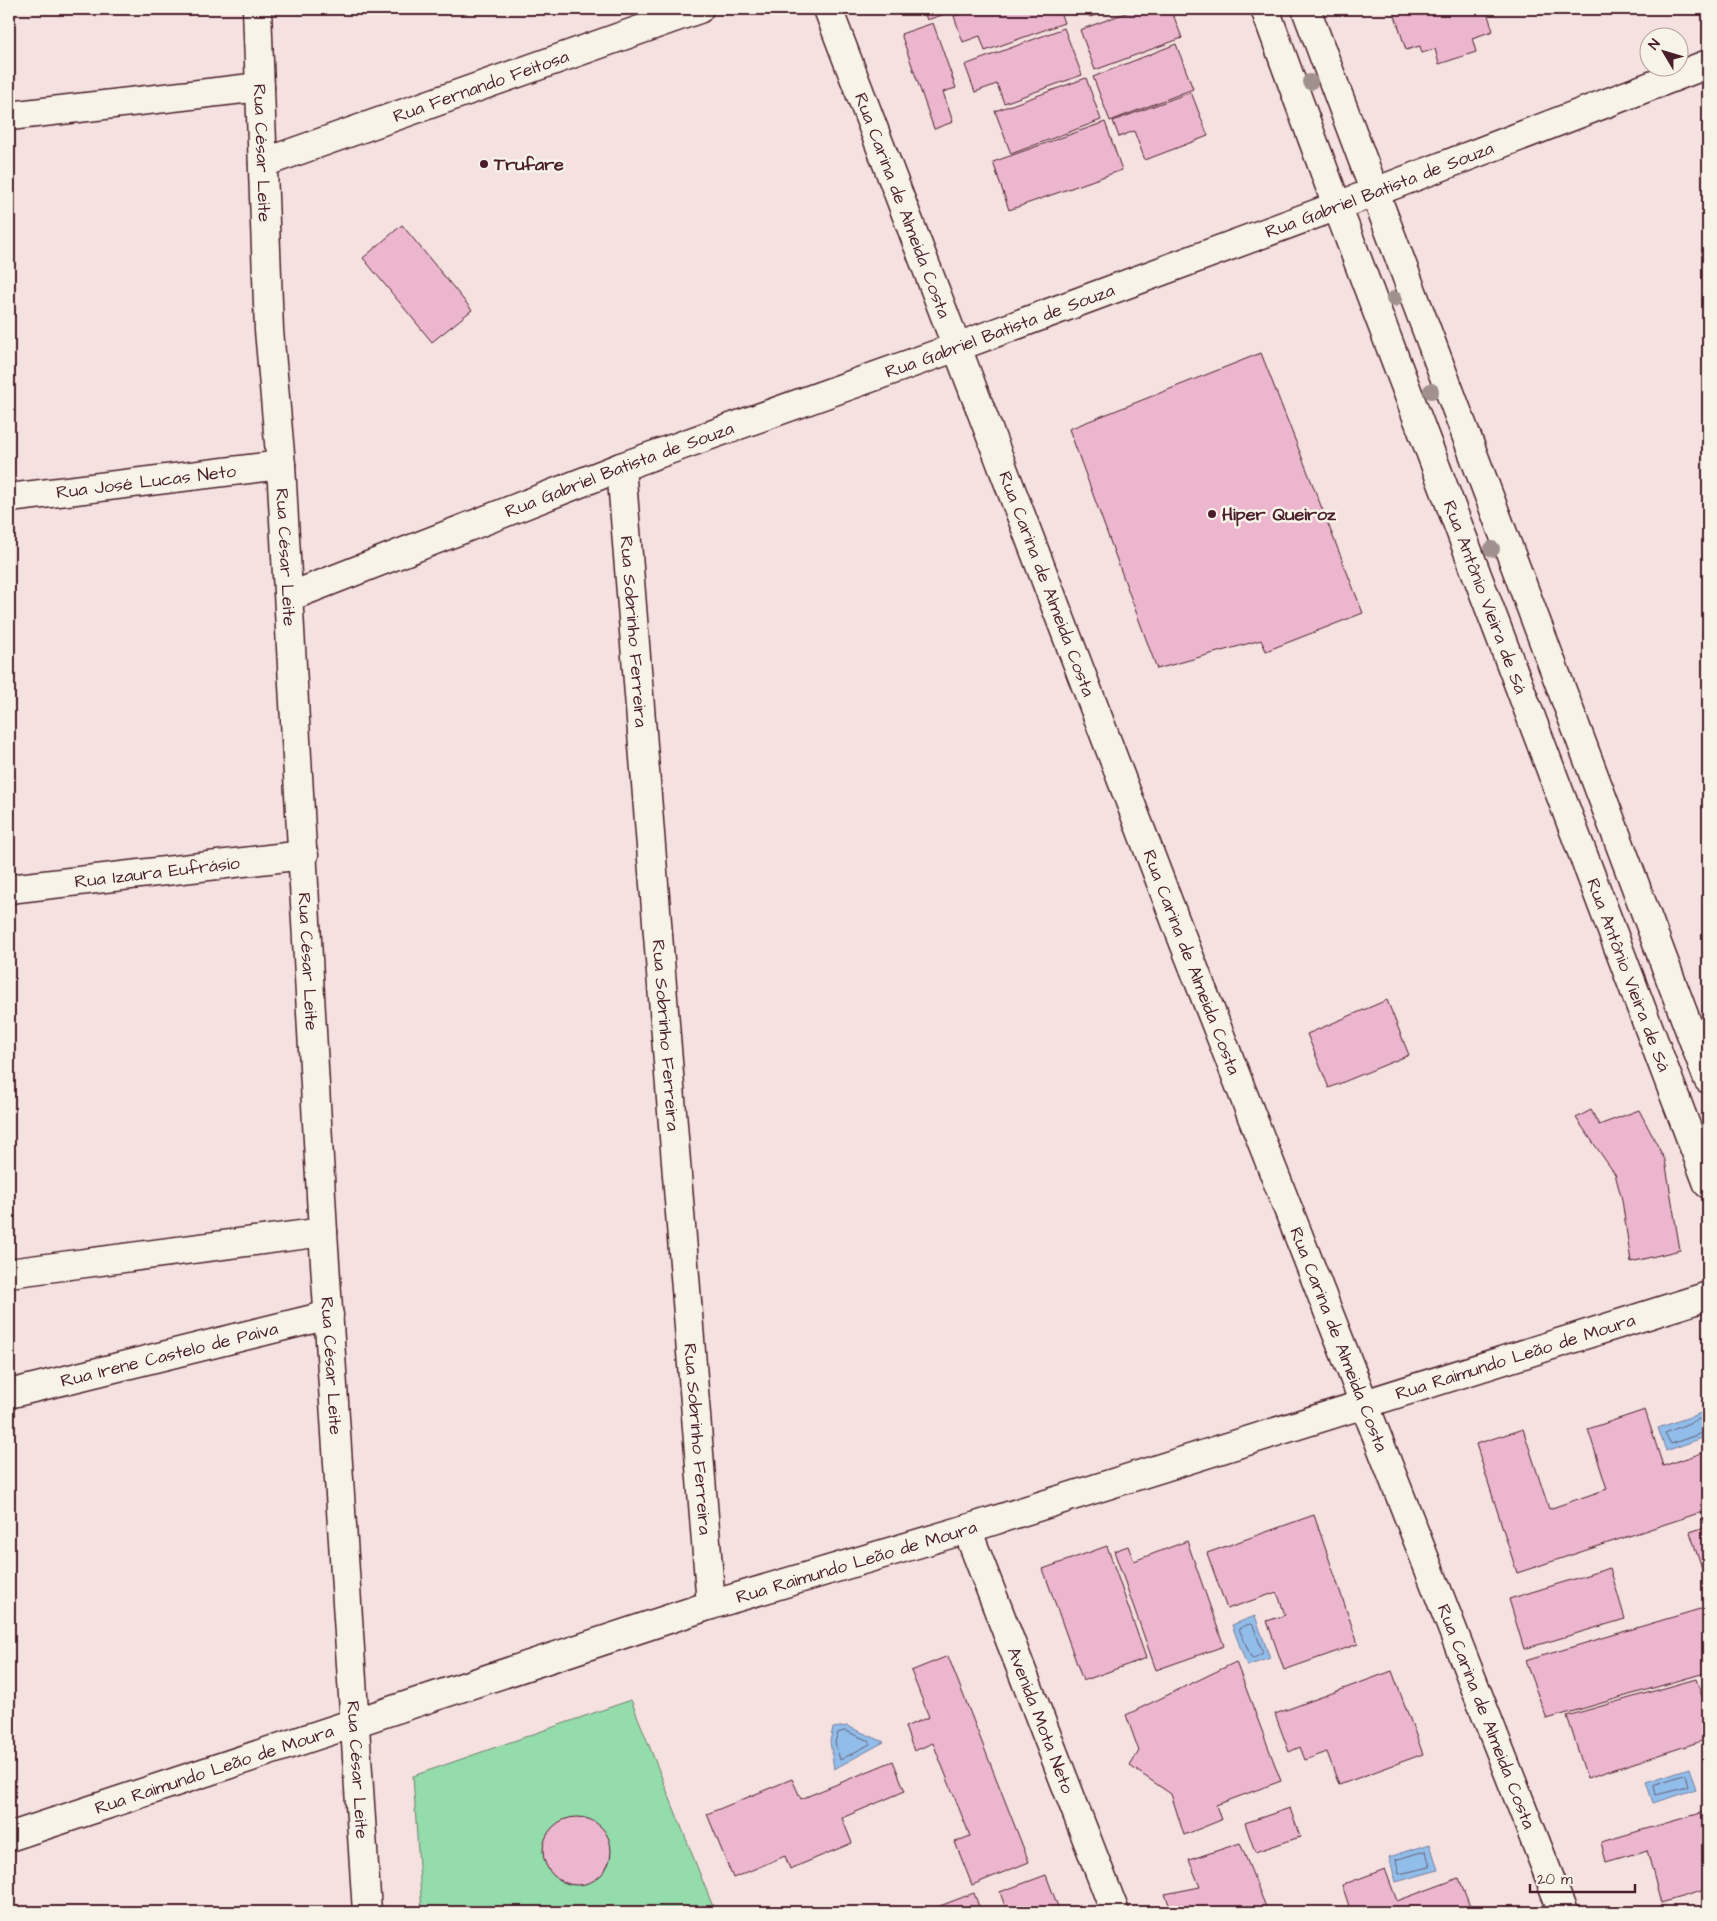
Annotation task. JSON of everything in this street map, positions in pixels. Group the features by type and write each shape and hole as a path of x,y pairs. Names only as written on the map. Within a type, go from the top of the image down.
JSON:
{"street":[{"name":"Rua César Leite","path":"257,9 269,330 281,465 304,855 323,1232 367,1912"},
{"name":"Rua Fernando Feitosa","path":"263,163 700,9"},
{"name":"Rua Carina de Almeida Costa","path":"828,9 1177,925 1563,1912"},
{"name":"Rua Antônio Vieira de Sá","path":"1265,9 1337,206 1708,1184"},
{"name":"Rua Antônio Vieira de Sá","path":"1306,9 1708,1079"},
{"name":"Rua Gabriel Batista de Souza","path":"289,597 622,467 956,347 1375,192 1708,64"},
{"path":"9,116 260,88"},
{"name":"Rua José Lucas Neto","path":"9,498 281,465"},
{"name":"Rua Sobrinho Ferreira","path":"622,467 711,1605"},
{"name":"Rua Izaura Eufrásio","path":"9,889 304,855"},
{"path":"9,1272 323,1232"},
{"name":"Rua Raimundo Leão de Moura","path":"9,1837 711,1605 966,1528 1363,1402 1708,1296"},
{"name":"Rua Irene Castelo de Paiva","path":"9,1394 329,1315"},
{"name":"Avenida Mota Neto","path":"966,1528 1115,1912"}],"green space":[{"path":"631,1700 715,1912 422,1912 413,1776"}],"water":[{"path":"1704,1412 1708,1424 1708,1436 1666,1451 1658,1428"},
{"path":"1255,1616 1270,1658 1247,1666 1232,1625"},
{"path":"847,1726 884,1742 834,1769 830,1741 833,1728"},
{"path":"1689,1768 1696,1789 1653,1803 1646,1782"},
{"path":"1430,1844 1438,1870 1396,1882 1389,1857"}],"building":[{"path":"923,9 960,9 927,20"},
{"path":"975,9 1059,9 1064,23 985,51 980,36 963,42 954,16"},
{"path":"1087,9 1114,9 1090,17"},
{"path":"1136,9 1171,9 1182,38 1095,70 1080,30"},
{"path":"1393,9 1486,9 1493,31 1472,38 1476,52 1439,64 1435,49 1422,53 1420,46 1406,50"},
{"path":"933,23 956,88 943,92 953,122 934,129 901,34"},
{"path":"1064,28 1082,75 1004,103 997,84 975,92 965,65"},
{"path":"1176,44 1193,89 1110,121 1093,77"},
{"path":"1086,78 1101,120 1011,154 995,111"},
{"path":"1191,92 1208,136 1145,160 1134,131 1119,137 1113,121"},
{"path":"1105,122 1122,170 1009,210 993,162"},
{"path":"402,225 472,310 432,342 363,258"},
{"name":"Hiper Queiroz","path":"1261,353 1363,613 1266,651 1261,640 1157,669 1069,429"},
{"path":"1387,1000 1409,1055 1329,1088 1307,1034"},
{"path":"1591,1110 1599,1125 1639,1110 1665,1160 1680,1250 1631,1262 1622,1200 1615,1174 1576,1118"},
{"path":"1645,1410 1663,1466 1708,1451 1708,1510 1517,1573 1476,1444 1523,1429 1549,1509 1607,1489 1588,1429"},
{"path":"1314,1515 1358,1644 1284,1670 1267,1621 1285,1615 1277,1592 1227,1609 1207,1553"},
{"path":"1708,1526 1708,1588 1690,1532"},
{"path":"1187,1541 1224,1646 1156,1670 1114,1551 1128,1546 1134,1561"},
{"path":"1107,1546 1146,1658 1083,1681 1043,1569"},
{"path":"1610,1568 1625,1619 1524,1649 1509,1599"},
{"path":"1700,1609 1708,1614 1708,1672 1547,1719 1525,1661"},
{"path":"948,1656 1029,1862 972,1885 955,1842 970,1836 933,1743 914,1751 905,1727 929,1717 911,1671"},
{"path":"1236,1662 1281,1781 1216,1805 1221,1820 1184,1835 1171,1794 1130,1766 1139,1751 1126,1715"},
{"path":"1392,1671 1423,1754 1339,1785 1327,1752 1305,1760 1300,1747 1289,1752 1275,1714"},
{"path":"1696,1679 1708,1713 1708,1739 1587,1778 1567,1716"},
{"path":"893,1761 905,1791 842,1818 852,1843 790,1869 785,1856 733,1878 707,1814 792,1779 801,1799"},
{"path":"1290,1808 1300,1837 1255,1852 1245,1823"},
{"path":"1708,1811 1708,1889 1661,1903 1647,1850 1606,1862 1601,1842"},
{"path":"577,1817 590,1820 601,1827 608,1838 611,1851 608,1864 601,1875 590,1882 577,1885 564,1882 553,1875 546,1864 543,1851 546,1838 553,1827 564,1820"},
{"path":"1240,1843 1268,1912 1172,1912 1165,1894 1200,1887 1189,1860"},
{"path":"1385,1869 1397,1901 1459,1878 1472,1912 1351,1912 1342,1885"},
{"path":"1046,1875 1060,1912 1007,1912 1000,1892"},
{"path":"974,1893 981,1912 924,1912"}],"place":[{"name":"Trufare","path":"484,164"},
{"name":"Hiper Queiroz","path":"1212,514"}]}
